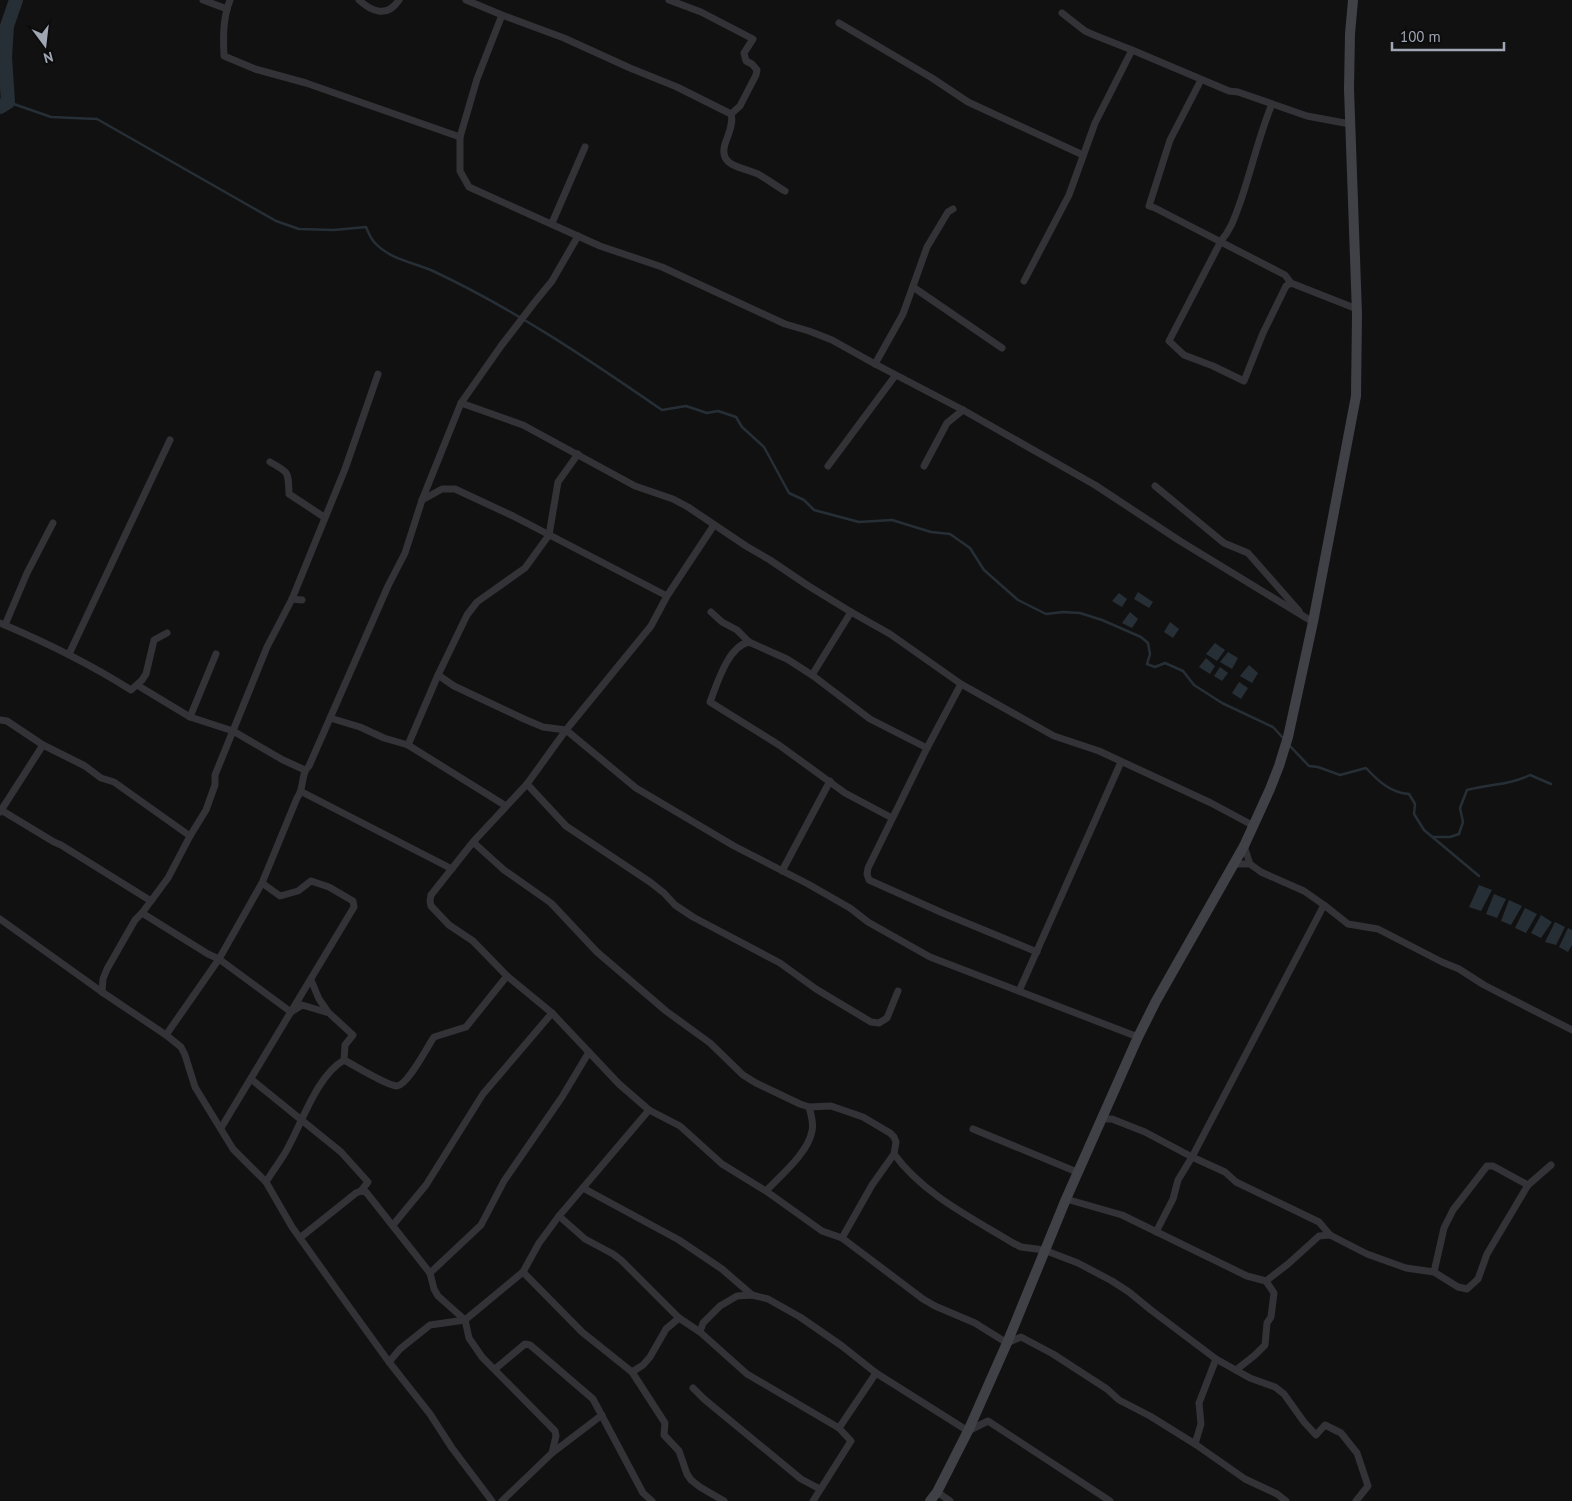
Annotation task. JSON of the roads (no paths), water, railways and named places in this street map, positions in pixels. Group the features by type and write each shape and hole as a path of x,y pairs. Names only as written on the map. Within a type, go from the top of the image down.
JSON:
{"main road":[{"path":"930,1501 937,1492 968,1431 1007,1343 1077,1172 1138,1037 1161,992 1244,846 1273,782 1286,744 1313,622 1356,396 1357,309 1349,65 1353,0"}],"street":[{"path":"203,0 226,9"},
{"path":"230,0 226,9 223,31 224,56 255,69 306,83 460,137"},
{"path":"359,0 373,11 382,12 389,10 399,0"},
{"path":"466,0 502,16 564,38 677,87 730,114 733,119 723,151 725,158 736,167 758,174 785,191"},
{"path":"669,0 701,12 753,39 744,54 746,61 757,70 756,75 740,106 730,114"},
{"path":"1062,13 1090,33 1229,91 1238,92 1307,116 1350,124"},
{"path":"502,16 477,79 460,137 460,171 469,187 600,246 662,267 785,324 832,340 895,376 963,410 1096,485 1180,540 1313,622"},
{"path":"839,23 968,102 1083,155"},
{"path":"1024,280 1069,195 1095,123 1132,50"},
{"path":"1202,80 1170,140 1149,206 1285,275 1291,283 1357,309"},
{"path":"1272,104 1263,126 1247,182 1230,231 1221,241 1169,341 1184,355 1214,366 1244,381 1263,333 1286,286 1291,283"},
{"path":"552,223 585,147"},
{"path":"875,364 903,314 928,247 948,212 953,209"},
{"path":"166,1035 219,959 262,882 302,792 305,770 309,766 388,586 405,553 422,500 462,403 501,346 552,281 578,236"},
{"path":"913,288 1002,348"},
{"path":"102,992 103,979 107,969 135,920 168,878 206,810 215,785 214,775 268,647 292,599 345,469 378,374"},
{"path":"828,466 895,376"},
{"path":"462,403 523,425 635,486 673,499 688,507 807,585 890,634 961,684 1054,736 1099,751 1211,803 1254,826"},
{"path":"924,466 948,423 963,410"},
{"path":"69,654 170,440"},
{"path":"408,745 438,675 467,615 477,602 525,568 549,535 558,482 578,454"},
{"path":"270,462 288,474 289,494 324,517"},
{"path":"1155,486 1224,543 1248,553 1284,592 1302,615"},
{"path":"422,500 442,490 454,488 513,516 667,596"},
{"path":"53,523 2,624 69,654 132,690 146,674 154,640 167,633"},
{"path":"714,525 667,596 651,626 566,730 527,784 473,842 431,895 431,906 449,925 473,941 507,976 552,1013 619,1084 649,1110 680,1126 722,1164 766,1191 822,1231 842,1238 923,1299 975,1323 1007,1343 1021,1337 1053,1354 1107,1388 1119,1400 1150,1416 1195,1444 1245,1479 1277,1494 1286,1501"},
{"path":"292,599 302,600"},
{"path":"711,612 722,622 737,630 749,642 787,659 812,675 870,719 927,748"},
{"path":"812,675 850,612"},
{"path":"749,642 736,649 721,673 710,702 779,744 846,793 892,818"},
{"path":"190,718 216,654"},
{"path":"438,675 454,686 524,719 543,727 566,730 636,788 734,846 850,908 868,922 930,957 1138,1037"},
{"path":"961,684 892,818 868,868 867,874 869,880 1037,952"},
{"path":"136,685 190,718 232,731 283,760 305,770"},
{"path":"330,718 408,745 506,806"},
{"path":"0,720 7,721 43,745 85,766 101,778 114,782 190,836"},
{"path":"43,745 1,811 54,842 61,844 151,901"},
{"path":"1020,991 1121,762"},
{"path":"782,871 830,781"},
{"path":"527,784 566,826 650,882 675,905 780,963 816,989 871,1022 879,1023 887,1018 898,992"},
{"path":"302,792 452,869"},
{"path":"473,842 504,870 551,903 597,952 666,1011 710,1043 743,1075 756,1083 809,1107 830,1106 863,1117 894,1137 896,1142 894,1154 872,1186 842,1238"},
{"path":"1244,846 1250,864 1261,872 1304,891 1348,924 1378,928 1572,1030"},
{"path":"1234,864 1250,864"},
{"path":"221,1128 354,908 353,901 329,887 311,882 298,891 280,896 262,882"},
{"path":"1156,1232 1173,1199 1178,1180 1192,1157 1324,905"},
{"path":"142,912 219,959 291,1012"},
{"path":"0,920 181,1047 196,1087 233,1149 266,1182 292,1227 492,1501"},
{"path":"344,1060 388,1084 396,1086 402,1084 410,1075 434,1037 466,1027 507,976"},
{"path":"266,1182 285,1154 300,1120 320,1085 335,1067 344,1060 345,1044 353,1035 328,1013 310,980"},
{"path":"291,1012 302,1005 328,1013"},
{"path":"393,1225 426,1185 483,1094 552,1013"},
{"path":"430,1273 481,1225 504,1181 562,1098 589,1052"},
{"path":"251,1078 341,1152 368,1182 361,1191 301,1237"},
{"path":"766,1191 805,1150 813,1124 809,1107"},
{"path":"389,1362 400,1349 430,1325 465,1320 522,1272 539,1243 559,1216 649,1110"},
{"path":"1101,1119 1112,1118 1145,1132 1225,1172 1236,1182 1319,1222 1330,1235 1367,1254 1406,1268 1434,1272 1467,1289 1478,1278 1487,1254 1528,1185 1551,1165"},
{"path":"973,1129 1077,1172"},
{"path":"894,1154 904,1168 942,1199 1013,1243 1021,1247 1044,1250 1078,1263 1129,1292 1216,1359 1275,1387 1284,1394 1316,1435 1325,1426 1341,1433 1357,1453 1368,1486 1356,1501"},
{"path":"1434,1272 1444,1228 1452,1210 1487,1166 1493,1166 1528,1185"},
{"path":"583,1188 680,1240 722,1269 752,1295"},
{"path":"361,1191 366,1192 430,1273 438,1296 465,1320 469,1338 482,1357 555,1431 556,1436 552,1453"},
{"path":"1066,1199 1122,1215 1247,1276 1266,1281 1274,1293 1271,1317 1267,1323 1265,1345 1255,1356 1236,1370"},
{"path":"559,1216 585,1239 621,1260 679,1318 700,1332 754,1378 840,1428 851,1441 813,1501"},
{"path":"1266,1281 1319,1236 1330,1235"},
{"path":"522,1272 582,1332 632,1372 666,1423 664,1435 679,1451 691,1480 724,1501"},
{"path":"700,1332 703,1323 720,1306 737,1296 752,1295 768,1299 800,1317 842,1346 876,1373 968,1431 988,1421 1110,1501"},
{"path":"632,1372 643,1365 650,1357 666,1329 679,1318"},
{"path":"495,1369 525,1344 530,1345 593,1399 643,1493 652,1501"},
{"path":"1195,1444 1201,1424 1199,1403 1216,1359"},
{"path":"840,1428 876,1373"},
{"path":"693,1388 801,1479 820,1489"},
{"path":"502,1501 552,1453 602,1414"},
{"path":"937,1492 950,1501"}],"waterway":[{"path":"0,107 8,102 5,57 7,26 16,0"},
{"path":"8,102 51,117 97,119 276,221 299,229 334,230 366,227 381,249 402,260 433,271 522,318 662,410 686,406 707,413 718,411 736,417 742,427 764,447 789,493 804,500 814,510 859,522 892,520 931,532 950,534 970,548 984,570 1018,600 1046,614 1080,613 1102,620 1141,637 1148,643 1150,654 1147,664 1155,667 1165,663 1183,671 1194,685 1222,703 1273,727 1284,739"},
{"path":"1289,745 1309,766 1318,767 1340,775 1366,768 1385,786 1409,794 1415,804 1414,814 1424,830 1479,876"},
{"path":"1433,837 1450,837 1459,834 1463,822 1460,808 1467,790 1515,781 1530,775 1551,784"}]}
